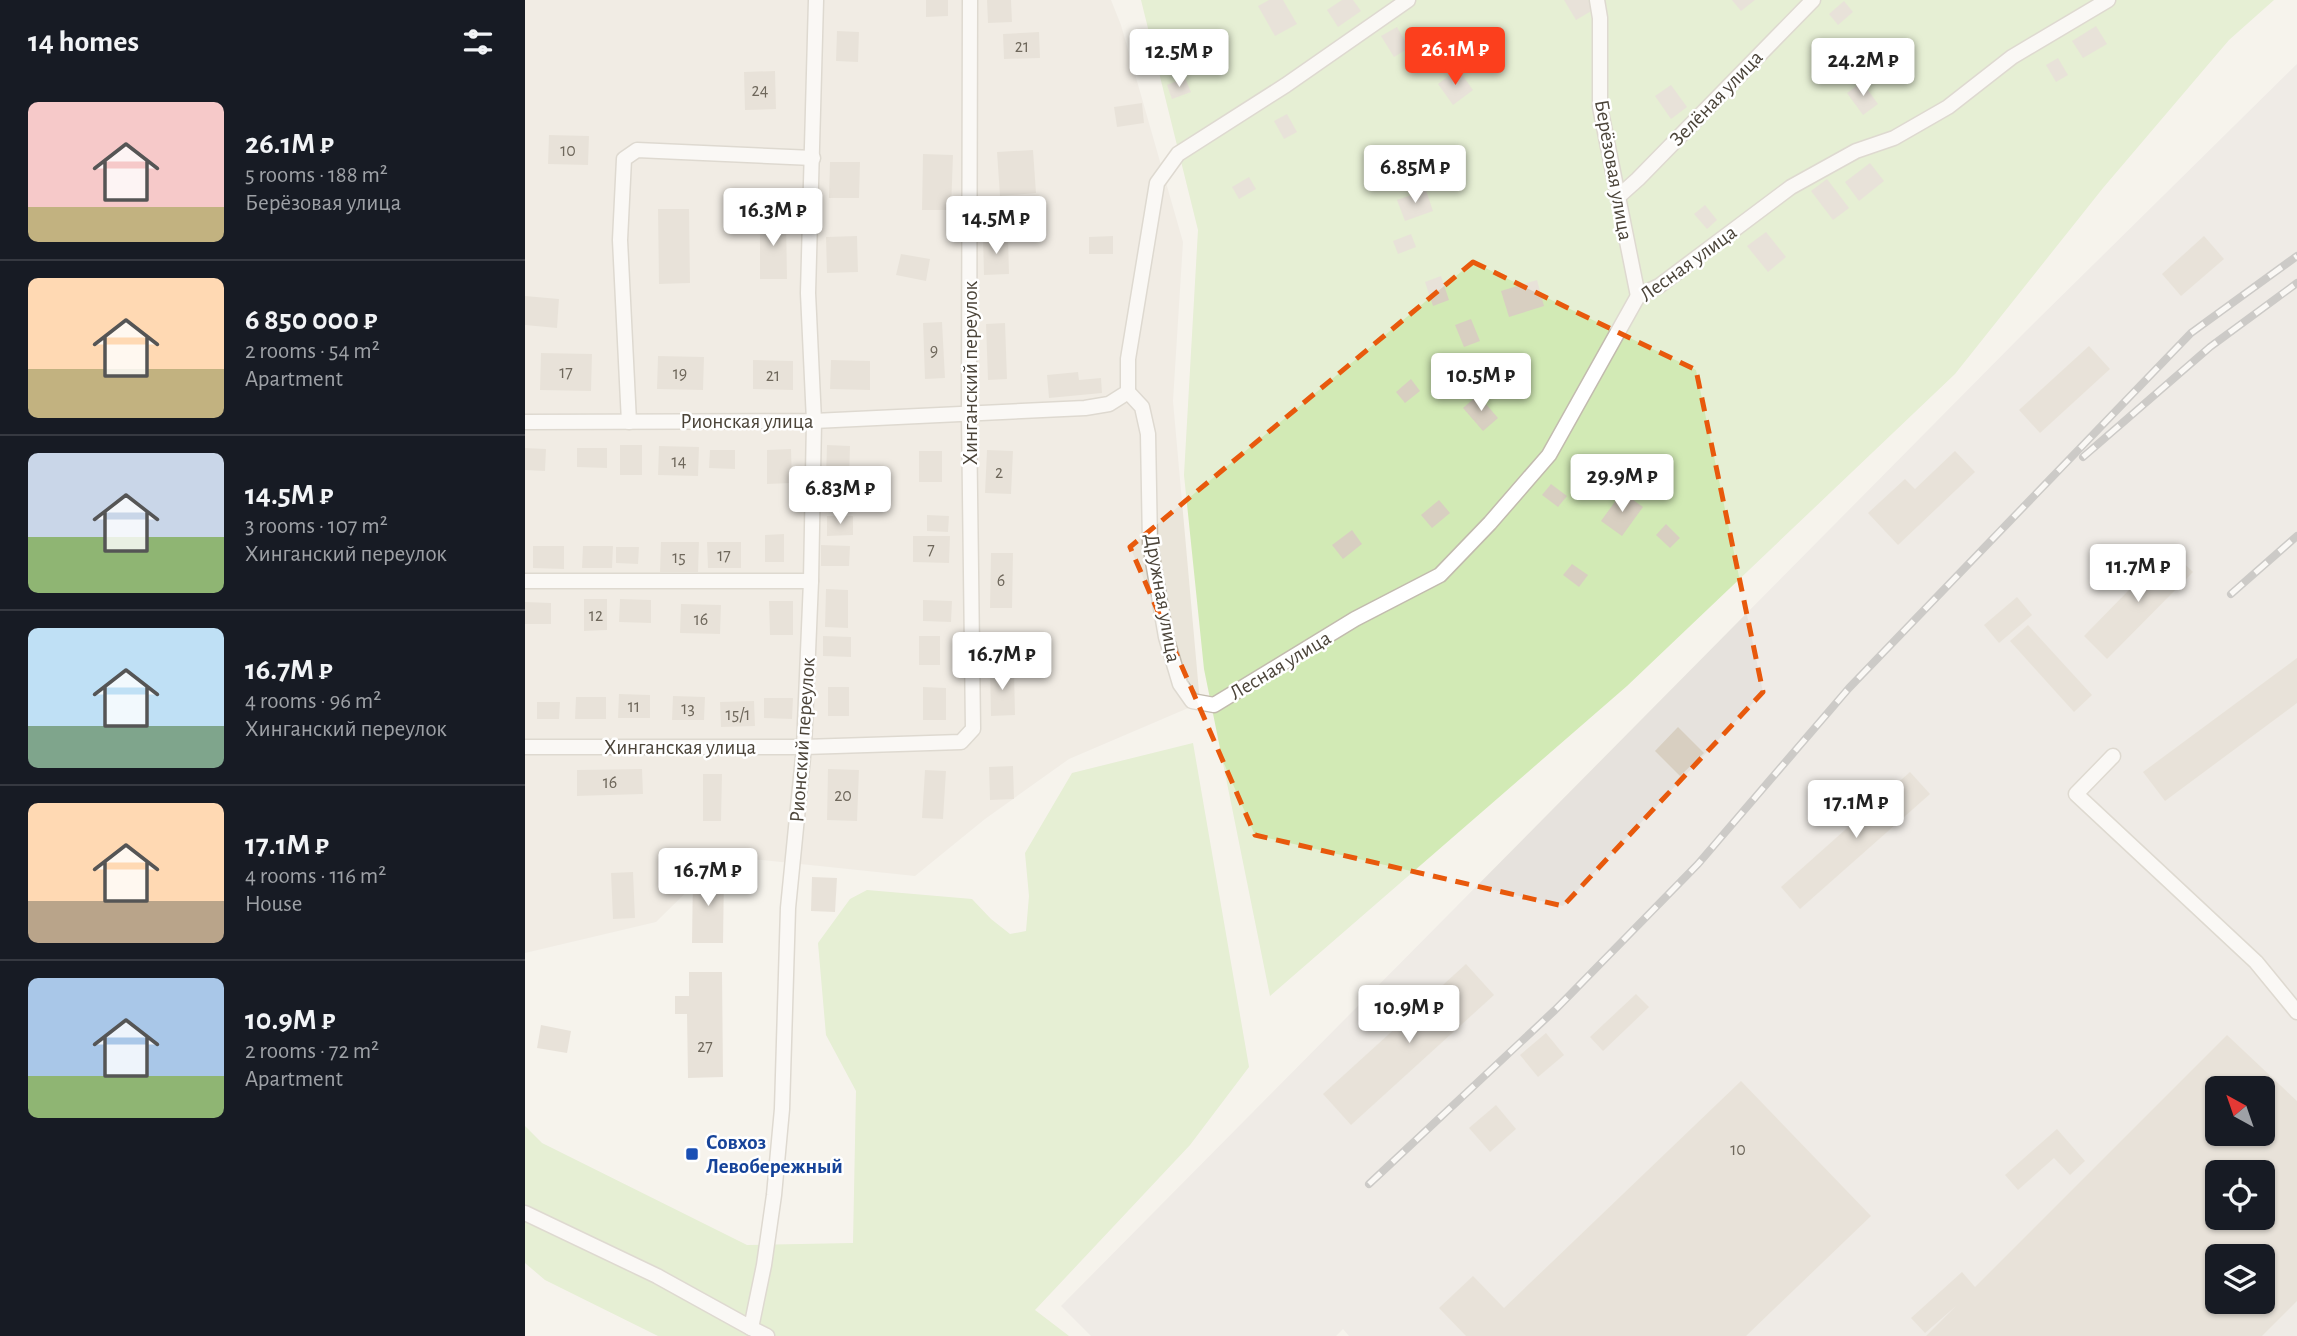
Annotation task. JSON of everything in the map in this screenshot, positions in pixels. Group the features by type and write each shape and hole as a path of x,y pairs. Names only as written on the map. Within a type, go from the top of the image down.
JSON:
{"street":[{"name":"Рионский переулок","path":"751,1328 774,1195 782,1108 788,908 804,747 814,421 809,293 816,0"},
{"name":"Хинганский переулок","path":"961,742 973,729 969,415 970,0"},
{"path":"969,415 1085,408 1109,404 1128,392 1128,359 1157,183 1178,154 1286,85 1408,0"},
{"name":"Берёзовая улица","path":"1597,0 1600,18 1599,107 1638,296"},
{"name":"Зелёная улица","path":"1619,196 1813,0"},
{"name":"Лесная улица","path":"1214,705 1355,619 1440,575 1549,455 1638,296 1659,286 1791,187 1856,151 1894,138 1948,107 2012,57 2108,0"},
{"path":"629,422 619,240 624,159 637,150 813,158"},
{"name":"Дружная улица","path":"1128,392 1142,407 1149,434 1150,544 1166,637 1180,684 1192,701 1214,705"},
{"name":"Рионская улица","path":"525,422 814,421 969,415"},
{"path":"525,582 811,581"},
{"name":"Хинганская улица","path":"525,747 804,747 961,742"},
{"path":"2113,756 2076,794 2256,962 2297,1012"},
{"path":"525,1213 657,1276 767,1336"}],"highlighted area":[{"path":"1473,262 1696,370 1763,692 1563,906 1255,835 1130,547"}],"shaded area":[{"path":"525,0 1111,0 1121,25 1183,242 1173,401 1200,703 1069,759 985,819 915,876 723,856 656,922 525,953"},
{"path":"2297,64 2297,1336 1349,1336 1343,1329 1336,1336 1091,1336 1061,1306 2027,330"}],"green space":[{"path":"1141,0 2274,0 2229,40 2103,188 1955,374 1627,686 1270,996 1204,669 1184,475 1198,230"},
{"path":"1193,743 1249,1067 1190,1145 1035,1310 1069,1336 658,1336 545,1280 525,1263 525,1126 542,1143 747,1245 853,1243 856,1091 826,1035 818,943 850,899 867,890 972,899 1010,934 1026,931 1029,896 1025,853 1072,773"}],"building":[{"path":"926,0 948,0 948,16 926,17"},
{"path":"987,0 1011,0 1012,22 988,23"},
{"path":"1269,0 1283,0 1297,24 1275,36 1258,6"},
{"path":"1342,0 1353,0 1361,11 1338,27 1327,10"},
{"path":"1564,0 1588,0 1593,10 1576,20"},
{"path":"1732,0 1755,0 1741,11"},
{"path":"1844,1 1853,12 1838,25 1829,14"},
{"path":"2096,26 2107,44 2083,58 2072,41"},
{"path":"1397,27 1409,48 1394,57 1381,36"},
{"path":"837,31 859,32 858,62 836,61"},
{"path":"1039,32 1040,58 1004,59 1003,34"},
{"path":"2058,58 2068,75 2056,82 2046,65"},
{"path":"1458,69 1473,90 1453,105 1438,84"},
{"path":"775,71 776,109 745,110 744,72"},
{"path":"1185,78 1191,92 1172,99 1167,85"},
{"path":"1862,82 1878,104 1863,115 1847,93"},
{"path":"1671,85 1687,107 1671,119 1655,96"},
{"path":"1142,103 1144,123 1117,127 1114,107"},
{"path":"1287,114 1297,132 1284,139 1274,121"},
{"path":"549,135 589,136 588,165 548,164"},
{"path":"1033,150 1036,193 1000,196 997,152"},
{"path":"923,154 953,155 951,210 922,210"},
{"path":"830,162 860,162 859,198 829,198"},
{"path":"1870,163 1884,181 1859,201 1845,182"},
{"path":"1249,177 1256,189 1239,199 1232,187"},
{"path":"1827,179 1849,208 1833,220 1811,191"},
{"path":"1426,190 1433,211 1405,221 1397,200"},
{"path":"1705,205 1717,220 1707,229 1694,214"},
{"path":"658,209 689,209 690,283 659,284"},
{"path":"786,216 787,279 760,279 760,217"},
{"path":"1766,232 1786,257 1768,272 1747,246"},
{"path":"1411,234 1416,247 1398,254 1393,241"},
{"path":"857,236 858,272 827,273 826,237"},
{"path":"1008,236 1009,274 984,275 983,237"},
{"path":"1113,236 1113,254 1089,254 1089,237"},
{"path":"2204,236 2224,259 2181,296 2162,274"},
{"path":"901,254 930,259 926,281 896,275"},
{"path":"1441,276 1449,300 1433,306 1425,282"},
{"path":"1537,280 1544,306 1509,317 1501,291"},
{"path":"525,296 559,299 557,328 525,325"},
{"path":"1471,319 1480,341 1464,347 1455,325"},
{"path":"942,322 945,378 925,379 923,323"},
{"path":"1005,323 1007,379 988,380 986,324"},
{"path":"2089,346 2110,369 2040,433 2019,410"},
{"path":"541,353 592,354 591,391 540,390"},
{"path":"658,356 704,357 703,390 657,389"},
{"path":"753,360 793,361 793,390 753,389"},
{"path":"831,360 870,361 870,390 830,389"},
{"path":"1078,372 1079,380 1101,378 1102,393 1049,398 1047,375"},
{"path":"1411,379 1420,391 1405,403 1396,392"},
{"path":"1478,395 1498,418 1483,431 1463,408"},
{"path":"620,445 642,445 642,475 620,475"},
{"path":"827,445 850,446 849,478 826,477"},
{"path":"659,446 699,447 698,476 658,475"},
{"path":"525,448 546,449 545,471 525,470"},
{"path":"577,448 607,448 607,468 577,467"},
{"path":"791,449 792,483 767,484 767,450"},
{"path":"710,450 735,450 735,469 709,468"},
{"path":"987,450 1013,451 1011,494 985,493"},
{"path":"919,451 942,451 942,482 919,482"},
{"path":"1955,451 1975,472 1898,545 1868,513 1905,479 1915,489"},
{"path":"1551,484 1567,496 1558,507 1542,495"},
{"path":"1622,492 1643,507 1622,536 1601,521"},
{"path":"1439,500 1450,513 1432,528 1421,515"},
{"path":"927,515 949,516 948,532 927,531"},
{"path":"827,516 853,516 853,535 827,536"},
{"path":"1666,524 1680,538 1670,548 1656,535"},
{"path":"1352,530 1362,544 1343,559 1332,545"},
{"path":"784,534 784,562 765,562 765,535"},
{"path":"913,536 950,536 949,563 913,562"},
{"path":"661,542 699,542 698,572 660,572"},
{"path":"707,542 741,542 741,568 708,568"},
{"path":"821,545 850,546 849,566 821,566"},
{"path":"533,546 564,546 564,569 533,568"},
{"path":"583,546 613,546 612,568 582,568"},
{"path":"616,547 639,547 638,564 616,563"},
{"path":"2169,549 2193,572 2107,659 2084,636"},
{"path":"991,553 1013,553 1012,608 990,608"},
{"path":"1572,564 1588,575 1579,587 1563,575"},
{"path":"826,589 848,590 848,628 825,627"},
{"path":"2017,597 2032,615 1999,643 1984,625"},
{"path":"584,599 607,599 607,630 584,631"},
{"path":"620,599 651,600 651,623 619,622"},
{"path":"923,600 952,601 951,622 923,621"},
{"path":"769,601 793,601 793,635 770,635"},
{"path":"525,602 551,603 551,624 525,624"},
{"path":"681,604 721,605 720,634 680,633"},
{"path":"2028,625 2092,695 2074,712 2010,641"},
{"path":"823,636 851,637 851,657 823,656"},
{"path":"919,636 940,636 940,665 919,665"},
{"path":"2297,658 2297,703 2165,801 2143,772"},
{"path":"990,669 1014,669 1015,715 991,716"},
{"path":"828,687 849,687 849,716 828,716"},
{"path":"923,687 946,688 946,720 923,720"},
{"path":"619,694 650,695 650,718 618,718"},
{"path":"673,696 705,697 704,720 672,720"},
{"path":"576,697 606,697 606,719 575,719"},
{"path":"764,698 793,698 792,719 764,718"},
{"path":"754,701 755,726 721,727 720,702"},
{"path":"537,702 560,702 559,719 537,719"},
{"path":"1678,727 1704,753 1680,776 1655,751"},
{"path":"1013,766 1014,799 990,800 989,767"},
{"path":"642,769 643,794 577,796 577,770"},
{"path":"828,769 859,770 857,821 827,820"},
{"path":"925,770 946,771 943,819 922,818"},
{"path":"1910,772 1930,794 1800,909 1781,887"},
{"path":"703,774 722,774 721,821 703,821"},
{"path":"633,872 635,918 613,919 611,873"},
{"path":"693,873 724,874 723,943 692,943"},
{"path":"812,877 837,878 835,912 811,911"},
{"path":"1466,964 1494,995 1351,1125 1323,1094"},
{"path":"689,972 722,972 723,1077 688,1078 687,1014 675,1014 675,996 689,996"},
{"path":"1636,994 1649,1007 1603,1051 1590,1037"},
{"path":"541,1025 571,1031 567,1053 537,1048"},
{"path":"1546,1033 1564,1055 1538,1077 1520,1055"},
{"path":"2227,1035 2270,1076 2205,1076 2205,1146 2275,1146 2275,1080 2297,1101 2297,1301 2262,1336 1926,1336 1956,1306 1925,1333 1911,1318 1962,1272 1975,1287"},
{"path":"1741,1081 1871,1216 1746,1336 1466,1336 1439,1308 1473,1276 1504,1308"},
{"path":"1496,1105 1516,1129 1490,1152 1469,1128"},
{"path":"2057,1129 2085,1161 2070,1175 2054,1158 2018,1190 2005,1175"}],"railway":[{"path":"1369,1184 1555,1010 1698,864 1849,688 2191,333 2297,256"},
{"path":"2083,457 2210,347 2297,283"},
{"path":"2231,594 2297,536"}],"place":[{"name":"Совхоз Левобережный","path":"692,1154"}]}
